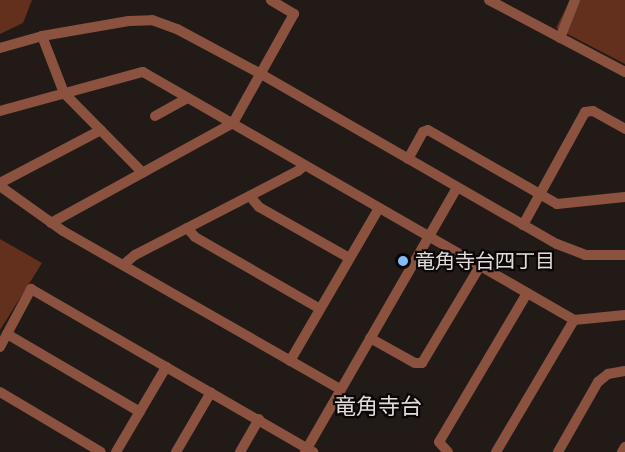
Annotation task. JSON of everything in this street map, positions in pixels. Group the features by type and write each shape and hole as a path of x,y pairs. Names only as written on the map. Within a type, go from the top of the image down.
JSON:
{"street":[{"path":"51,223 233,123 294,14 271,0"},
{"path":"560,38 575,0"},
{"path":"495,1 625,72"},
{"path":"0,48 42,36 129,21 152,20 177,29 261,74 457,188 577,252 594,256 625,255"},
{"path":"42,36 64,93 143,172"},
{"path":"0,111 143,72 574,320 625,315"},
{"path":"155,116 188,98"},
{"path":"523,225 585,112 593,111 625,129"},
{"path":"101,130 0,185 51,223 340,389"},
{"path":"408,159 423,132 431,130 561,205 625,196"},
{"path":"123,265 135,255 304,166"},
{"path":"0,347 32,289 259,419 309,451 340,389 457,188"},
{"path":"250,196 259,207 349,258"},
{"path":"290,361 379,208"},
{"path":"187,228 195,237 320,309"},
{"path":"370,338 416,363 422,363 480,266"},
{"path":"448,452 440,442 526,293"},
{"path":"496,452 574,320"},
{"path":"7,334 140,412"},
{"path":"116,452 166,367"},
{"path":"558,452 598,382 608,374 625,371"},
{"path":"0,392 101,452"},
{"path":"176,452 211,392"},
{"path":"240,452 259,419"},
{"path":"622,452 625,447"}],"shaded area":[{"path":"0,0 32,0 23,23 0,34"},
{"path":"570,0 625,0 625,64 556,28"},
{"path":"0,239 42,263 0,330"}],"place":[{"name":"竜角寺台四丁目","path":"403,261"}],"district":[{"name":"竜角寺台","path":"378,408"}]}
